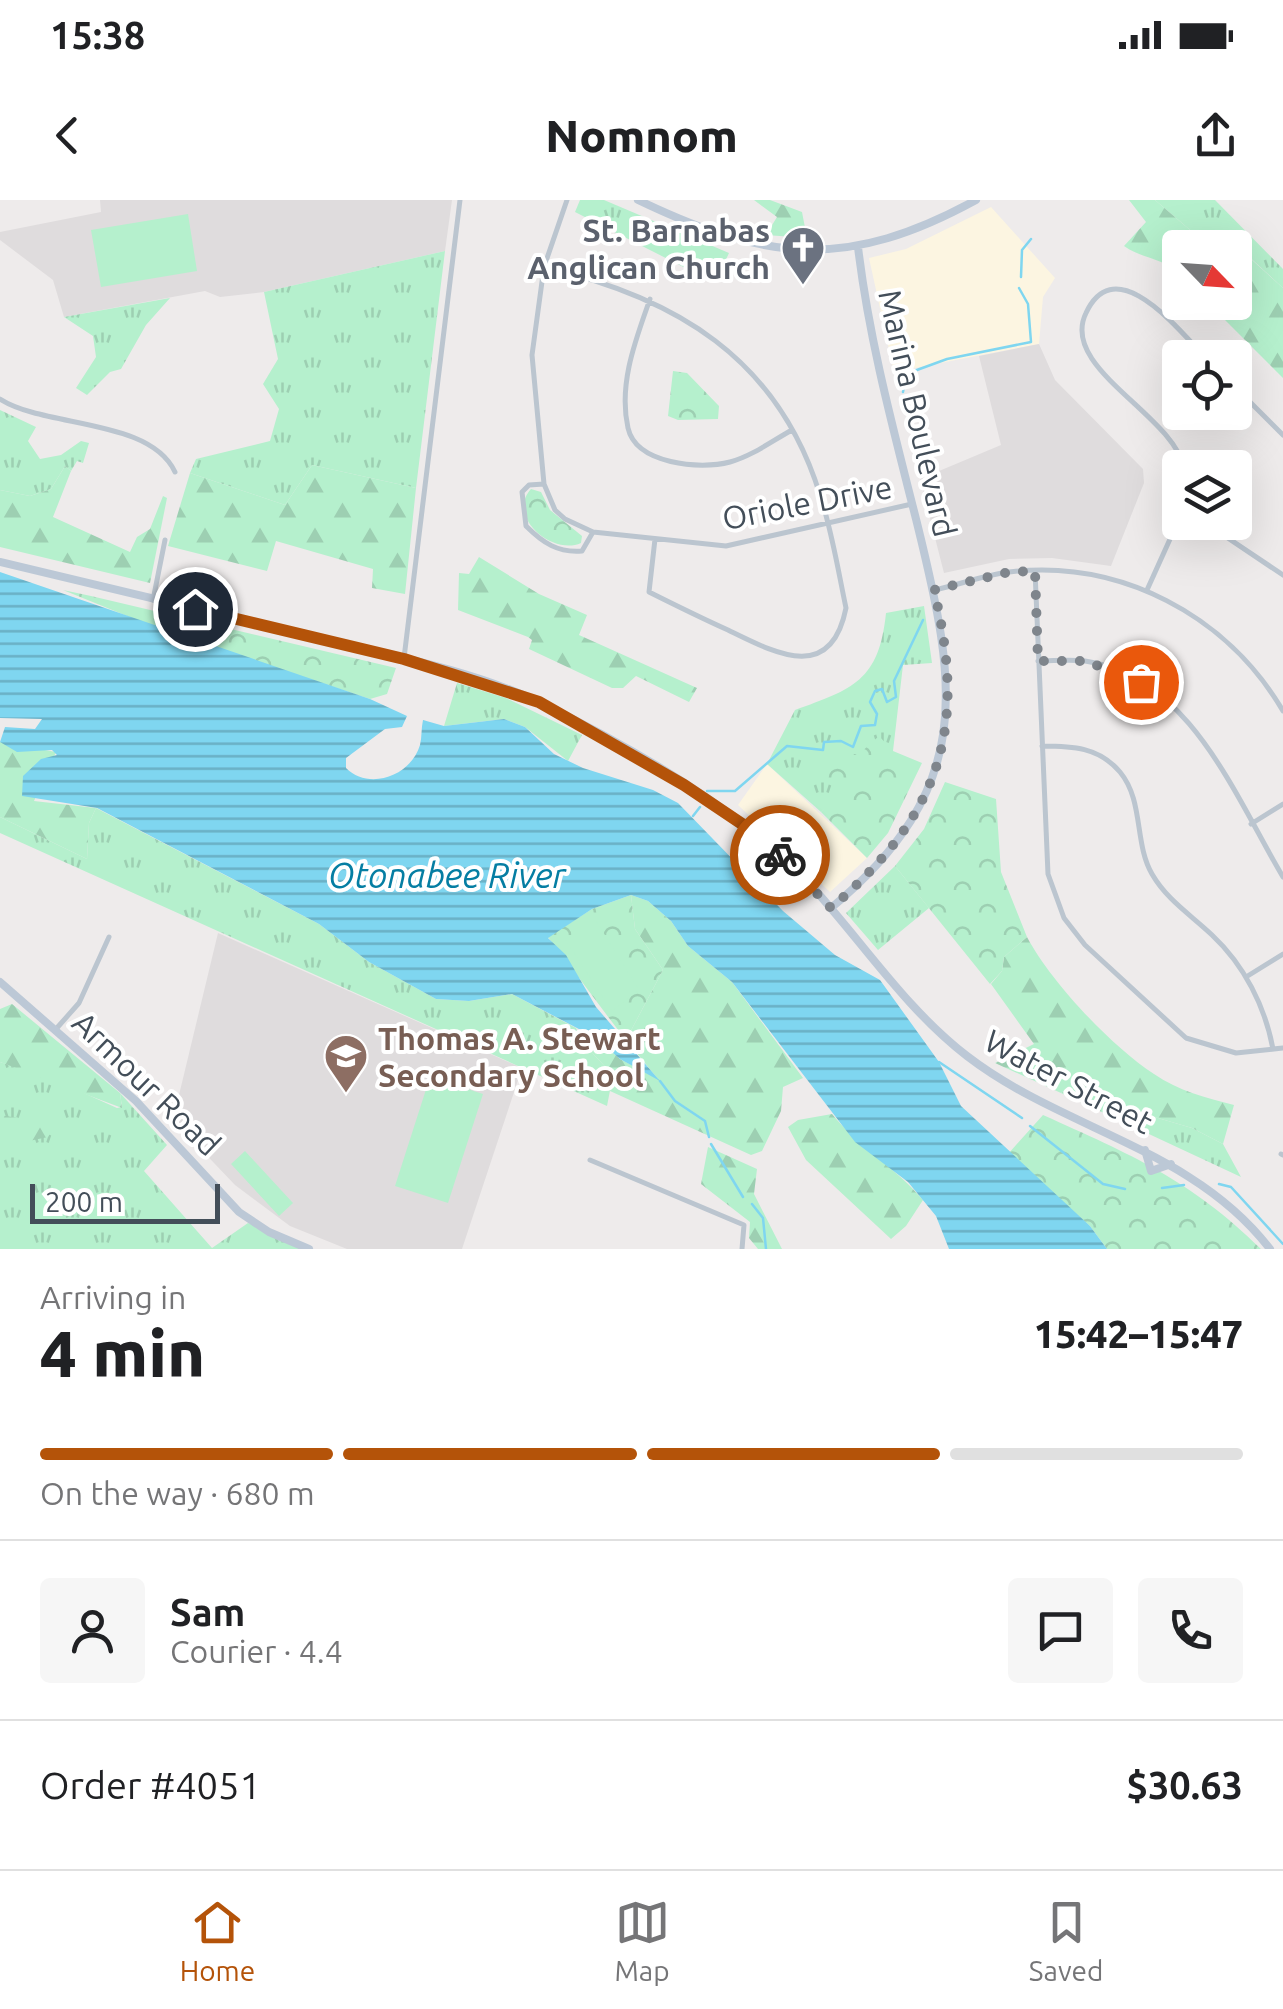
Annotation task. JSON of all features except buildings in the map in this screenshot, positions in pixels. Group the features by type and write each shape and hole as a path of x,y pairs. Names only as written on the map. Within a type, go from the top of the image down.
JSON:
{"main road":[{"path":"638,200 742,243 802,251 858,247 911,233 951,208 976,200"},
{"name":"Marina Boulevard","path":"831,908 875,871 908,830 931,781 948,698 945,639 867,313 858,247"},
{"name":"Water Street","path":"0,562 404,659 539,702 633,754 754,832 831,908 910,1003 966,1056 1030,1097 1172,1164 1236,1213 1270,1249"},
{"name":"Armour Road","path":"0,982 136,1101 239,1212 269,1232 309,1249"},
{"path":"1145,1150 1151,1170 1172,1164"}],"street":[{"path":"404,659 460,200"},
{"path":"567,200 544,267 532,356 544,484 529,486 522,492 526,526 550,546 568,552 582,550 593,532"},
{"path":"544,267 595,279 650,299 702,328 744,365 792,430 814,476 846,608 842,626 832,644 809,656 776,653 648,592 655,539"},
{"path":"1162,430 1088,356 1081,327 1091,303 1118,289 1148,299 1188,340"},
{"path":"650,299 629,368 628,428 634,444 656,458 725,464 792,430"},
{"path":"0,398 38,416 110,429 159,454 174,472"},
{"path":"1252,404 1283,435"},
{"name":"Oriole Drive","path":"544,484 555,510 576,526 593,532 726,546 912,504"},
{"path":"152,600 164,540"},
{"path":"1147,590 1170,540"},
{"path":"1231,540 1283,575"},
{"path":"934,590 1009,572 1035,571 1102,577 1147,590 1180,607 1229,642 1283,711"},
{"path":"1035,571 1048,874 1064,918 1085,945 1186,1038 1236,1053 1283,1048"},
{"path":"1038,661 1085,661 1114,669 1162,696 1190,726 1283,877"},
{"path":"1276,699 1283,694"},
{"path":"1042,746 1088,749 1119,771 1132,789 1149,870 1162,891 1226,950 1246,977 1268,1023 1273,1050"},
{"path":"1252,824 1283,804"},
{"path":"56,1029 78,1003 109,937"},
{"path":"1246,977 1283,954"},
{"path":"590,1160 744,1225 742,1249"}],"shaded area":[{"path":"100,200 452,200 445,251 264,292 220,297 205,291 64,317 53,280 0,240 0,232 101,212"},
{"path":"991,207 1055,278 1043,297 1039,344 894,372 869,258 906,249"},
{"path":"1039,344 1055,380 1143,469 1144,483 1111,566 1052,558 1009,559 944,573 920,479 1001,445 979,356"},
{"path":"767,764 867,858 830,892 738,805"},
{"name":"Thomas A. Stewart Secondary School","path":"218,933 522,1068 462,1249 347,1249 290,1226 235,1185 173,1120"}],"green space":[{"path":"580,200 604,200 729,253 715,283 575,212"},
{"path":"754,200 770,200 802,212 807,238 766,235 777,217"},
{"path":"1129,200 1155,200 1190,230 1162,230 1162,263 1124,246 1146,222"},
{"path":"1155,200 1215,200 1245,230 1220,230 1190,230"},
{"path":"188,214 197,271 101,287 91,230"},
{"path":"1252,238 1283,269 1283,288 1252,259"},
{"path":"445,251 416,488 312,465 285,505 190,473 196,459 270,441 279,409 263,384 278,359 264,292"},
{"path":"1252,260 1283,288 1283,378 1252,347 1252,340 1245,340 1225,320 1252,320"},
{"path":"170,298 146,325 121,369 110,372 87,395 76,388 96,357 93,336 64,317"},
{"path":"673,371 687,373 719,406 718,419 678,420 668,416"},
{"path":"0,410 36,427 28,441 40,459 61,455 81,441 89,443 83,463 77,461 71,471 65,466 51,489 30,496 0,490"},
{"path":"312,465 416,488 405,594 372,588 373,569 276,541 267,571 168,546 190,473 285,505"},
{"path":"65,466 71,471 53,517 130,552 137,537 150,529 163,496 167,498 150,583 0,547 0,490 30,496 51,489"},
{"path":"531,489 541,492 550,510 582,536 581,543 557,544 536,531 524,511"},
{"path":"479,557 539,594 587,615 579,635 697,688 689,702 636,676 623,688 612,688 529,649 532,640 528,637 458,610 459,573 469,574"},
{"path":"63,590 396,668 387,694 370,699 164,631"},
{"path":"924,606 932,663 903,665 893,751 821,812 767,764 795,710 833,696 860,679 869,668 877,654 886,613"},
{"path":"457,683 506,698 582,735 568,761 525,727 504,719 444,726"},
{"path":"879,736 893,751 922,763 888,833 867,858 821,812 837,794 826,776 847,752 858,755"},
{"path":"0,742 56,752 34,801 96,808 89,823 87,859 0,817"},
{"path":"945,782 996,799 1001,872 1027,937 1004,957 1002,971 990,984 895,866 924,829"},
{"path":"96,808 319,924 369,962 436,999 469,1001 512,994 576,1028 582,1042 613,1075 607,1106 0,833 0,817 87,859 89,823"},
{"path":"895,866 929,908 878,950 846,913"},
{"path":"631,895 648,901 671,921 688,946 732,982 803,1078 783,1087 781,1111 762,1151 751,1155 610,1091 613,1075 582,1042 596,1038 620,1059 658,1079 626,1040 663,970 635,929"},
{"path":"631,895 635,929 663,970 626,1040 548,937 592,909"},
{"path":"595,919 639,990 612,1011 565,939"},
{"path":"1027,937 1066,993 1137,1062 1183,1089 1234,1105 1223,1144 1192,1128 1134,1111 1108,1094 1069,1088 1061,1093 995,1063 1034,1044 991,984 1002,971 1004,957"},
{"path":"12,1004 120,1093 122,1108 0,1062 0,1009"},
{"path":"0,1062 55,1080 117,1108 122,1107 120,1093 167,1145 144,1171 212,1248 248,1223 310,1249 0,1249"},
{"path":"430,1077 483,1094 448,1203 395,1186"},
{"path":"1069,1088 1108,1094 1134,1111 1192,1128 1223,1144 1241,1177 1061,1093"},
{"path":"832,1114 923,1200 906,1226 891,1239 806,1160 788,1127 798,1120"},
{"path":"0,1115 36,1121 52,1130 48,1137 0,1147"},
{"path":"1043,1115 1158,1171 1210,1204 1261,1249 1107,1249 1090,1226 1008,1154"},
{"path":"708,1147 757,1169 754,1194 782,1249 758,1249 749,1238 750,1222 701,1184"},
{"path":"245,1151 293,1203 279,1216 231,1164"}],"water":[{"name":"Otonabee River","path":"0,572 370,699 407,716 402,727 385,729 346,758 346,768 355,775 388,777 408,765 420,745 423,720 444,726 504,719 525,727 554,754 583,768 653,790 678,803 783,911 835,955 880,980 939,1062 961,1106 1090,1226 1107,1249 949,1249 936,1216 908,1182 855,1142 732,982 688,946 671,921 648,901 631,895 592,909 548,938 566,955 596,1007 660,1081 620,1059 596,1038 512,994 469,1001 436,999 369,962 319,924 97,808 22,796 23,776 41,759 57,755 52,750 17,752 0,742 5,727 35,729 42,719 0,718"}],"waterway":[{"path":"1021,277 1022,250 1031,239"},
{"path":"903,392 906,374 947,359 1031,342 1028,304 1019,288"},
{"path":"906,402 912,422"},
{"path":"917,443 925,475"},
{"path":"707,791 735,791 787,746 823,750 824,742 841,741 853,747 861,726 875,725 877,714 870,702 875,691 882,689 887,702 896,697 894,681 923,620"},
{"path":"693,816 700,807"},
{"path":"939,1062 1022,1118"},
{"path":"660,1081 675,1101 705,1121 709,1137"},
{"path":"1030,1126 1103,1184 1125,1189"},
{"path":"711,1144 743,1197"},
{"path":"1219,1184 1231,1187 1283,1244"},
{"path":"1162,1188 1184,1185"},
{"path":"752,1204 763,1218 766,1249"}],"way so far":[{"path":"780,855 831,908 875,871 908,830 931,781 946,727 948,670 934,590 1009,572 1035,571 1038,661 1085,661 1141,682"}],"place":[{"name":"St. Barnabas Anglican Church","path":"803,286"},
{"name":"Thomas A. Stewart Secondary School","path":"346,1094"}],"route":[{"path":"195,609 404,659 539,702 684,785 754,832 780,855"}]}
